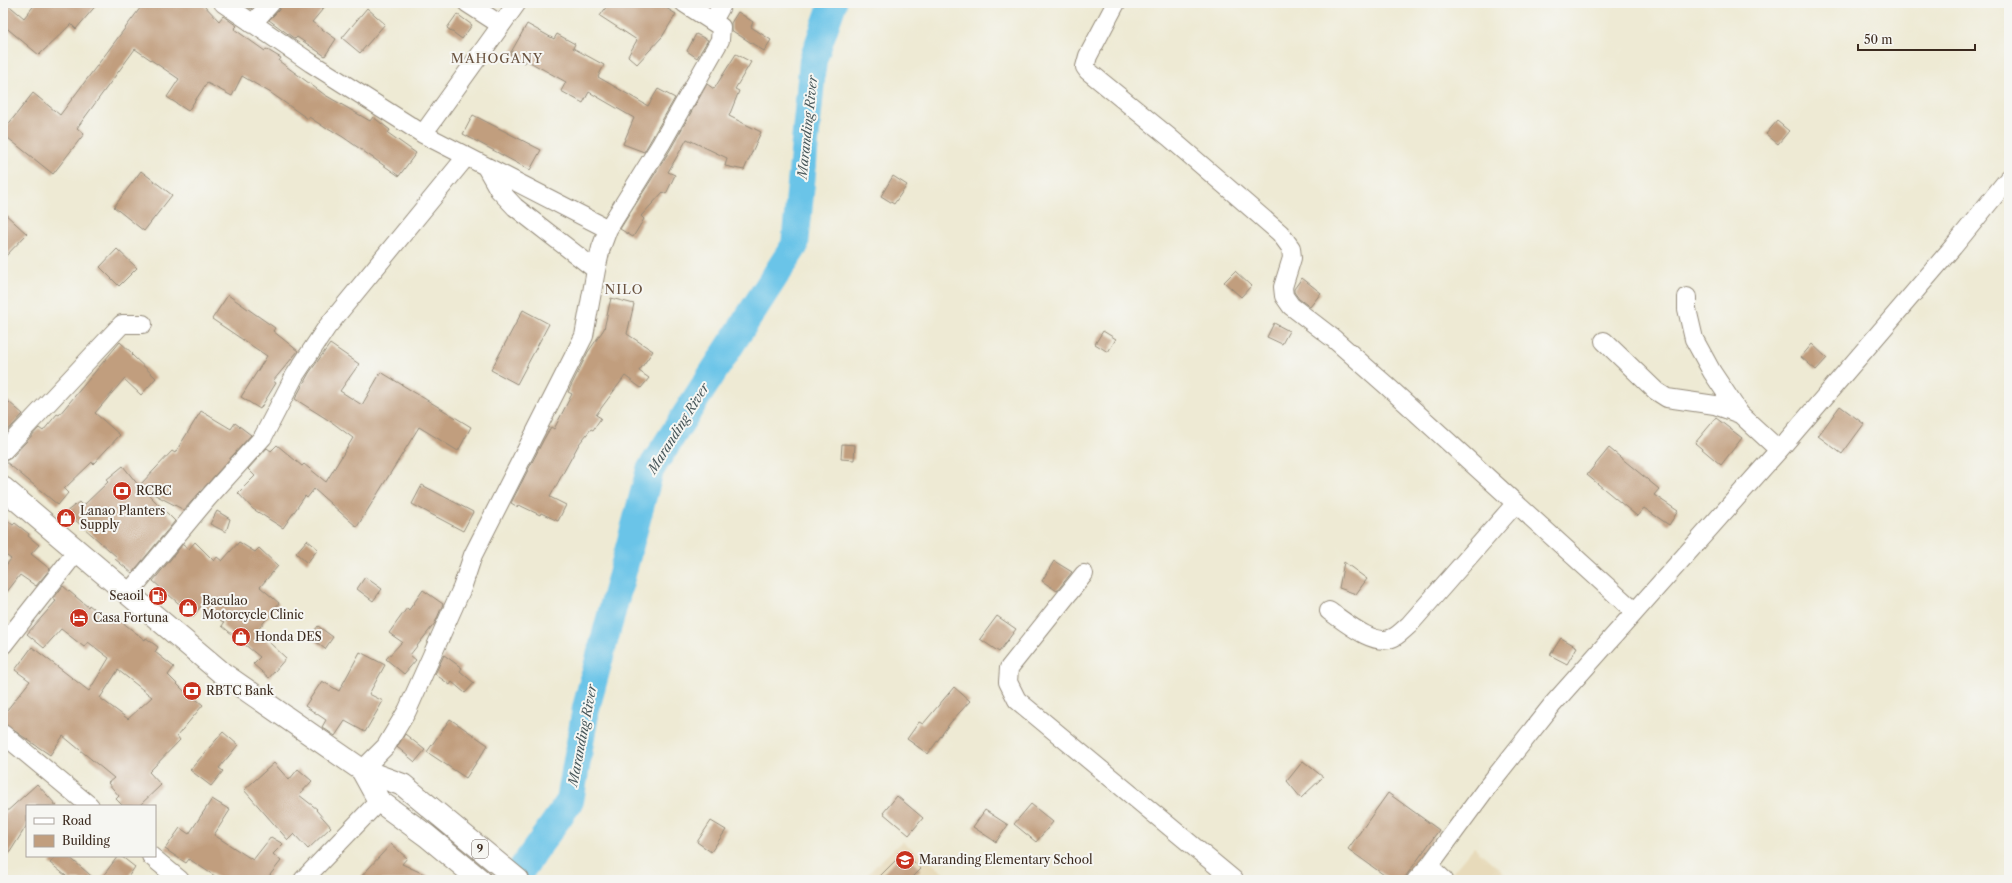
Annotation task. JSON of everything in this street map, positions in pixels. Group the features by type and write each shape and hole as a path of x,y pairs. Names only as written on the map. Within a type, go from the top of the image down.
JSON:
{"highway":[{"name":"9","path":"3,488 222,673 362,770 403,784 518,880"},
{"name":"9","path":"362,770 379,801 427,836 480,880"}],"street":[{"path":"224,3 252,24 382,110 466,157 608,229"},
{"path":"252,24 271,3"},
{"path":"467,3 501,25"},
{"path":"423,134 517,3"},
{"path":"362,770 386,746 407,712 462,588 473,555 584,336 596,270 601,248 608,229 662,144 720,40 721,27 684,3"},
{"path":"713,21 723,3"},
{"path":"1116,3 1088,56 1085,67 1088,71 1169,137 1280,233 1291,248 1292,258 1283,287 1284,296 1291,306 1340,344 1634,611"},
{"path":"128,595 207,499 263,437 295,375 327,326 466,157"},
{"path":"486,167 499,190 515,207 596,270"},
{"path":"1416,880 1429,866 1488,786 1553,704 1634,611 1779,450 1948,253 2009,178"},
{"path":"1687,297 1687,309 1694,340 1712,372 1740,414 1779,450"},
{"path":"3,451 122,324 143,324"},
{"path":"1604,341 1651,388 1667,398 1714,405 1740,414"},
{"path":"1329,611 1371,639 1381,641 1392,638 1409,624 1516,503"},
{"path":"3,645 77,551"},
{"path":"1084,574 1009,668 1008,682 1017,700 1234,880"},
{"path":"3,734 89,805"},
{"path":"303,880 379,801"},
{"path":"152,857 180,880"},
{"path":"1429,866 1444,880"}],"shaded area":[{"name":"Maranding Elementary School","path":"902,841 954,880 861,880"},
{"path":"1474,847 1512,880 1446,880"}],"building":[{"path":"3,3 6,3 24,18 36,3 98,3 76,29 71,24 39,55 3,25"},
{"path":"144,3 202,3 219,21 223,16 237,26 234,29 265,51 266,49 281,58 279,61 325,95 370,121 373,117 390,130 388,133 416,153 399,176 343,137 328,128 327,129 309,117 308,119 271,93 242,76 232,96 207,83 188,111 167,97 179,79 135,49 77,128 84,134 53,174 3,134 3,131 33,93 60,115"},
{"path":"242,3 257,3 251,9"},
{"path":"281,3 328,3 312,22 336,39 325,56 297,37 295,39 269,20 279,10"},
{"path":"609,3 658,3 676,14 662,37 637,64 628,56 637,40 600,16"},
{"path":"367,8 385,24 360,53 342,38"},
{"path":"738,12 753,22 751,27 771,40 764,51 731,30 731,23"},
{"path":"457,14 472,25 462,39 447,28"},
{"path":"527,24 554,39 557,34 575,44 573,48 604,65 598,77 648,106 658,89 675,98 644,152 623,144 634,118 589,92 583,103 561,91 566,82 526,60 525,63 510,54"},
{"path":"696,34 708,40 697,58 687,51"},
{"path":"736,54 751,62 735,89 739,91 729,116 761,132 744,170 725,166 727,158 687,139 668,172 675,175 666,194 663,192 641,216 644,219 633,237 620,229 670,150 707,84 714,89"},
{"path":"473,115 541,150 530,170 463,134"},
{"path":"1777,121 1789,131 1778,144 1766,134"},
{"path":"141,171 172,195 144,231 114,207"},
{"path":"893,176 907,185 894,204 881,196"},
{"path":"3,212 27,234 3,259"},
{"path":"117,249 137,268 119,286 100,267"},
{"path":"1235,271 1251,286 1241,297 1224,282"},
{"path":"1302,278 1321,293 1310,307 1299,299 1294,292 1294,289"},
{"path":"228,295 275,328 273,331 298,351 273,381 276,383 260,409 241,397 267,356 212,319"},
{"path":"611,298 634,304 627,334 653,351 639,371 649,378 641,388 625,376 596,415 601,418 593,430 591,429 579,444 550,497 566,505 558,521 541,513 540,515 519,505 518,507 511,503 544,439 551,427 554,429 572,394 568,392 588,352 604,329"},
{"path":"523,310 549,324 517,384 491,370"},
{"path":"1274,323 1289,331 1282,344 1267,337"},
{"path":"1103,331 1116,339 1108,352 1095,344"},
{"path":"120,342 156,378 141,395 124,379 95,413 120,435 93,464 92,462 64,489 68,493 58,505 5,461 11,458 39,428 43,431 57,414 59,415"},
{"path":"330,344 359,364 340,391 362,405 381,372 471,427 458,451 419,427 357,527 314,489 307,498 305,496 283,528 253,509 238,493 255,476 248,469 267,448 271,451 277,445 302,466 304,464 326,482 353,438 333,423 295,399 309,373"},
{"path":"1812,344 1827,358 1816,370 1801,357"},
{"path":"3,397 23,414 3,436"},
{"path":"1840,406 1864,424 1842,454 1818,436"},
{"path":"201,411 231,429 235,423 251,435 184,510 142,488 175,521 132,573 115,559 117,557 66,512 79,502 83,506 108,482 106,480 123,466 139,486 172,451 175,453"},
{"path":"1716,418 1742,438 1721,465 1695,443"},
{"path":"842,444 855,445 854,460 841,459"},
{"path":"1609,448 1659,489 1654,495 1678,511 1669,525 1644,508 1637,516 1587,475"},
{"path":"422,485 473,512 463,531 412,504"},
{"path":"217,511 230,519 226,532 210,524"},
{"path":"3,517 13,525 15,523 29,534 28,536 39,545 31,554 50,569 36,586 20,575 3,597 3,569 11,559 3,553"},
{"path":"307,540 318,549 307,563 296,553"},
{"path":"195,542 214,561 217,557 222,561 239,542 255,552 259,548 278,566 260,587 279,603 257,631 286,658 269,678 253,664 260,657 222,626 224,623 202,605 193,616 153,581 183,544 189,549"},
{"path":"1054,561 1072,572 1057,591 1042,581"},
{"path":"1344,562 1367,579 1356,594 1339,588"},
{"path":"365,577 382,589 373,601 357,589"},
{"path":"63,586 88,607 89,605 108,620 113,615 145,640 146,638 158,647 155,652 174,667 168,675 190,697 191,695 203,705 177,736 180,740 149,772 161,785 140,805 122,805 116,799 119,796 108,783 114,778 63,736 50,755 3,723 3,715 30,681 15,670 32,647 89,691 109,658 88,642 84,647 61,629 44,648 27,634 56,601 53,599","holes":["118,670 152,697 128,719 100,698"]},
{"path":"423,590 443,604 435,623 410,655 416,660 404,674 386,659 402,642 389,633 407,608 409,610"},
{"path":"997,616 1016,629 999,652 980,639"},
{"path":"318,626 333,637 325,649 310,637"},
{"path":"1561,638 1577,647 1567,664 1550,655"},
{"path":"360,652 385,665 369,694 383,701 365,732 345,721 335,736 322,727 326,720 305,706 322,681 339,691"},
{"path":"444,655 462,668 460,671 474,683 465,693 452,682 450,685 435,674"},
{"path":"954,687 970,701 950,723 928,754 907,739 919,722 923,724"},
{"path":"450,719 488,745 466,778 427,752"},
{"path":"223,732 238,745 219,768 223,771 211,786 190,770"},
{"path":"405,734 425,750 415,762 397,747"},
{"path":"1303,761 1323,777 1301,798 1287,781"},
{"path":"274,763 289,780 298,769 312,781 299,795 317,809 316,810 331,827 308,849 294,834 288,840 244,790"},
{"path":"37,784 56,805 26,805 26,827 3,863 3,815"},
{"path":"1388,793 1439,830 1403,880 1391,880 1348,849"},
{"path":"897,796 923,818 909,835 883,813"},
{"path":"212,799 230,810 214,835 253,860 271,837 283,844 273,854 281,861 266,880 221,880 189,859 186,863 165,849 180,828 189,834"},
{"path":"1031,804 1053,822 1036,842 1014,824"},
{"path":"985,810 1008,825 996,842 973,827"},
{"path":"711,821 726,830 711,852 697,842"},
{"path":"391,844 407,858 402,864 437,880 358,880"},
{"path":"904,852 921,869 910,880 876,880"},
{"path":"55,857 69,857 96,880 71,880 50,863"},
{"path":"117,857 122,857 135,867 126,880 100,880"}],"waterway":[{"name":"Maranding River","path":"514,880 570,801 586,708 650,470 795,245 813,60 833,3"}],"place":[{"name":"RCBC","path":"122,491"},
{"name":"Lanao Planters Supply","path":"66,518"},
{"name":"Seaoil","path":"158,596"},
{"name":"Baculao Motorcycle Clinic","path":"188,608"},
{"name":"Casa Fortuna","path":"79,618"},
{"name":"Honda DES","path":"241,637"},
{"name":"RBTC Bank","path":"192,691"},
{"name":"Maranding Elementary School","path":"905,860"}],"district":[{"name":"MAHOGANY","path":"497,58"},
{"name":"NILO","path":"624,289"}]}
